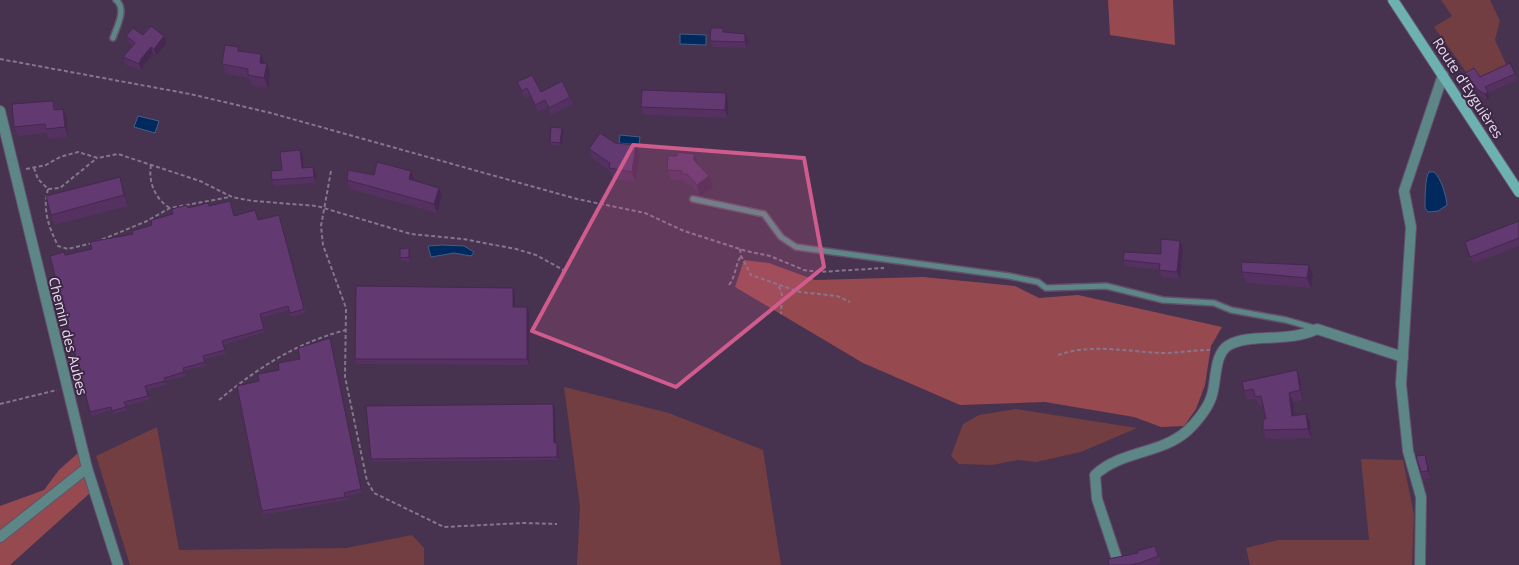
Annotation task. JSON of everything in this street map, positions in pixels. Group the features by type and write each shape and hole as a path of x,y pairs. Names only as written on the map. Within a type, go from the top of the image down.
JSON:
{"main road":[{"name":"Route d'Eyguières","path":"1393,0 1519,192"}],"street":[{"path":"1420,565 1421,497 1408,451 1401,384 1411,227 1404,192 1443,75"},
{"name":"Chemin des Aubes","path":"0,111 16,170 87,468 118,565"},
{"path":"1116,556 1097,499 1095,475 1103,468 1137,452 1167,443 1186,432 1211,399 1223,350 1229,345 1256,339 1303,336 1317,329 1403,357"},
{"path":"0,537 87,468"}],"lane":[{"path":"113,38 122,10 121,4 116,0"},
{"path":"693,199 764,214 781,237 796,247 1009,276 1038,282 1046,288 1106,286 1163,300 1214,303 1231,310 1286,320 1317,329"}],"path":[{"path":"0,59 190,94 271,113 577,199 645,213 684,230 740,249 770,256 811,271 890,268"},
{"path":"16,170 34,168 78,152 98,158"},
{"path":"34,168 38,179 48,188 60,188 98,158 118,154 200,181 232,197 253,201 300,203 324,208 411,234 463,238 516,249 536,255 567,272"},
{"path":"151,165 152,185 161,202 170,208"},
{"path":"331,171 321,226 323,245 346,308 345,378 367,481 374,493 444,527 523,523 557,524"},
{"path":"48,188 44,202 50,229 58,246 68,249 90,244 147,221 170,208 232,197"},
{"path":"740,249 741,256 750,275 800,292 837,296 850,302"},
{"path":"729,285 734,279 736,264 741,256"},
{"path":"779,286 782,294 781,314"},
{"path":"219,400 243,380 299,345 346,330"},
{"path":"1058,356 1070,351 1104,348 1166,353 1223,350"},
{"path":"0,404 52,390 67,390"}],"highlighted area":[{"path":"633,145 804,158 824,267 676,387 532,331"}],"shaded area":[{"path":"1108,0 1173,0 1175,45 1110,35"},
{"path":"1441,0 1490,0 1500,21 1495,40 1507,66 1482,81 1478,73 1469,76 1434,27 1452,16"},
{"path":"744,260 769,263 815,280 923,277 1015,286 1039,298 1078,295 1222,327 1211,346 1205,385 1196,409 1184,426 1161,427 1134,417 1045,402 960,405 863,363 735,287"},
{"path":"564,387 669,413 763,450 781,565 577,565 580,507"},
{"path":"1016,409 1137,428 1081,452 1036,462 1018,460 992,465 959,464 951,456 963,424 979,415"},
{"path":"157,427 179,550 346,548 412,535 424,548 424,565 130,565 96,456"},
{"path":"78,453 90,493 10,565 0,565 0,506 44,490 59,470"},
{"path":"1361,459 1403,460 1414,514 1412,565 1250,565 1246,548 1278,540 1369,540"}],"water":[{"path":"680,34 706,35 706,45 680,44"},
{"path":"138,116 159,121 155,133 134,127"},
{"path":"620,135 640,137 639,145 619,143"},
{"path":"1429,172 1434,172 1437,175 1446,196 1447,205 1438,211 1428,212 1425,208 1426,183"},
{"path":"428,246 464,246 474,252 471,256 454,253 431,257"}],"building":[{"path":"151,26 164,36 154,49 151,47 139,64 123,57 135,43 126,36 133,28 143,35"},
{"path":"711,28 723,28 723,32 745,34 745,42 710,41"},
{"path":"225,45 238,47 238,51 261,54 260,63 267,64 264,78 248,75 248,69 222,64"},
{"path":"1510,63 1515,74 1485,87 1488,92 1485,94 1478,90 1465,73 1474,68 1480,77"},
{"path":"532,75 541,92 562,81 570,97 549,108 545,100 535,105 527,88 522,91 517,82"},
{"path":"642,90 726,93 725,110 641,107"},
{"path":"53,101 54,110 63,109 65,127 46,129 45,124 14,127 12,104"},
{"path":"551,127 562,128 560,143 550,142"},
{"path":"600,133 615,143 636,145 632,172 609,168 610,163 589,149"},
{"path":"300,150 302,168 313,167 314,177 272,180 271,171 282,170 280,152"},
{"path":"677,152 694,154 694,160 709,176 697,185 687,174 681,174 682,171 667,170 668,156 677,156"},
{"path":"377,162 411,171 409,179 439,188 434,204 347,180 348,170 374,175"},
{"path":"120,177 124,195 51,215 46,196"},
{"path":"230,201 234,216 255,210 258,220 279,215 304,309 290,313 288,306 260,314 264,329 222,341 225,350 203,356 205,362 183,368 184,372 164,378 165,381 145,386 148,396 124,402 126,407 112,411 111,407 90,412 50,256 64,252 65,255 92,249 90,242 133,234 132,231 152,225 151,220 173,214 172,209 187,205 188,208 208,203 209,206"},
{"path":"1519,221 1519,238 1470,257 1465,242"},
{"path":"1161,239 1180,241 1177,272 1159,270 1160,264 1123,260 1124,252 1161,254"},
{"path":"409,248 409,257 400,258 400,249"},
{"path":"1241,262 1309,265 1307,278 1242,272"},
{"path":"356,286 513,288 513,307 527,307 527,359 355,359"},
{"path":"330,338 361,489 344,493 345,497 262,511 237,386 259,381 258,374 279,370 278,363 300,359 298,348"},
{"path":"1297,370 1300,390 1289,393 1292,416 1306,414 1308,429 1263,430 1263,419 1266,419 1261,396 1255,397 1253,389 1244,391 1242,382"},
{"path":"553,404 554,443 557,443 557,457 371,459 366,406"},
{"path":"1425,455 1428,471 1421,472 1416,456"},
{"path":"1155,546 1158,556 1140,563 1109,565 1108,559 1138,553 1137,551"}]}
